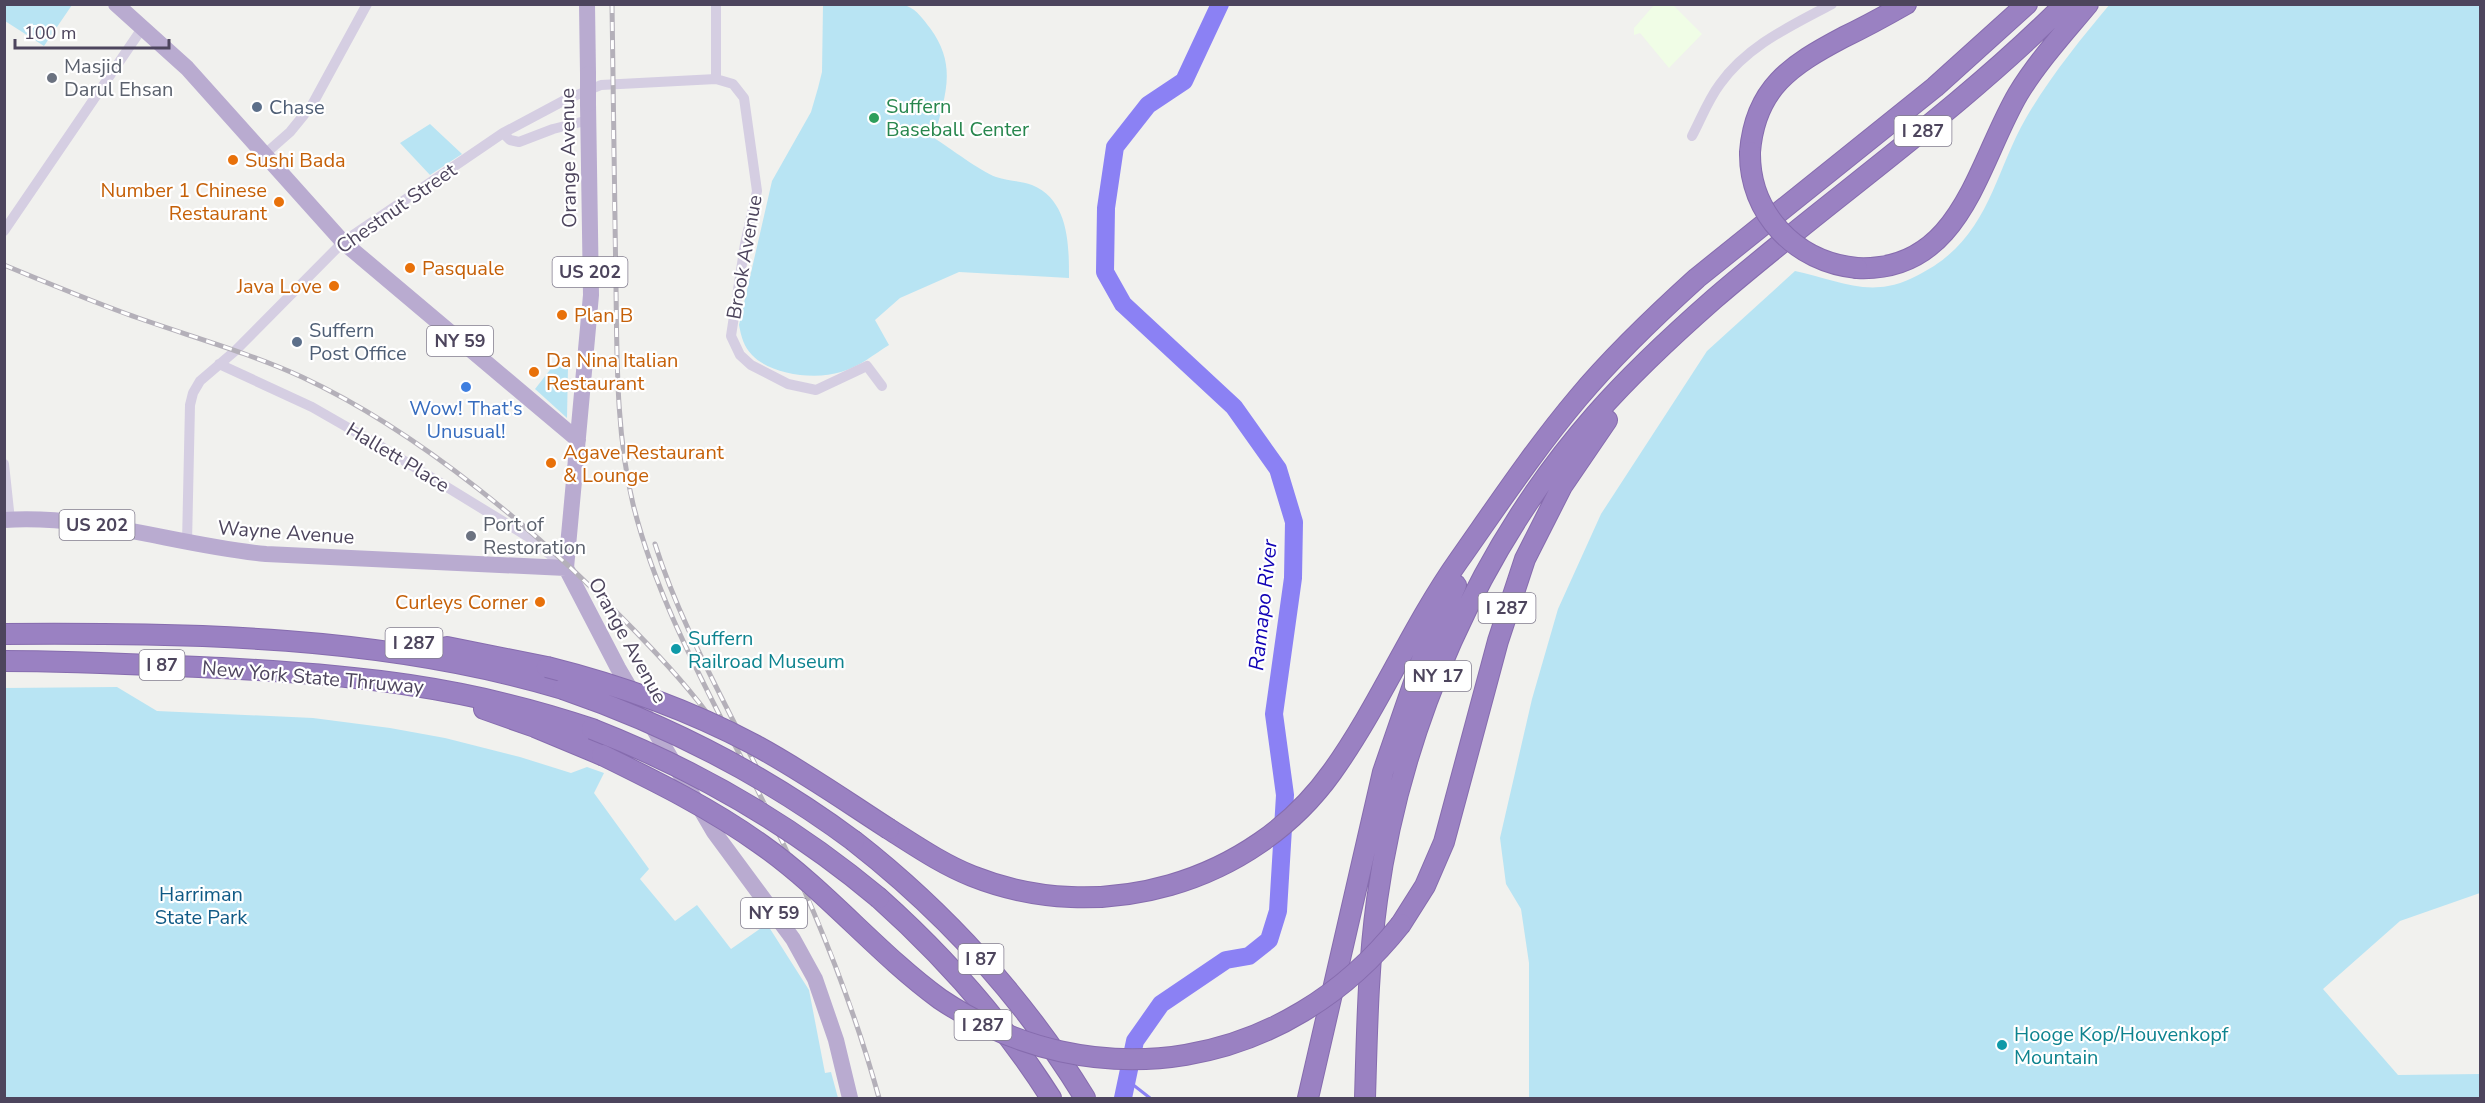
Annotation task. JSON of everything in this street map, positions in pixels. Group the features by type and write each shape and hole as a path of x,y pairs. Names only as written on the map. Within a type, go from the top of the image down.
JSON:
{"highway":[{"path":"1906,4 1809,56 1785,73 1770,91 1760,109 1754,128 1750,152 1752,176 1757,195 1770,219 1782,234 1813,256 1830,263 1857,268 1882,267 1902,261 1929,248 1944,234 1962,209 2007,116 2027,81 2088,4"},
{"name":"I 287","path":"280,641 350,640 417,643 485,653 626,689 675,707 771,754 933,856 972,876 1032,893 1079,897 1126,895 1164,888 1199,876 1249,850 1281,828 1307,803 1332,773 1355,738 1443,584 1526,464 1577,399 1665,307 1756,229 1935,87 2027,4"},
{"name":"I 287","path":"390,680 526,723 602,755 685,797 761,844 807,880 909,974 955,1009 1006,1036 1066,1054 1104,1060 1143,1062 1182,1059 1241,1044 1278,1029 1328,998 1358,973 1401,924 1425,886 1444,842 1505,614 1532,543 1553,501 1589,444 1631,388 1684,326 1773,250 1976,88 2065,4"},
{"name":"NY 17","path":"1365,1098 1369,982 1382,870 1403,777 1440,670 1490,567 1550,473 1572,443 1624,383 1684,326"},
{"name":"NY 17","path":"1308,1098 1371,817 1394,735 1420,662 1479,534"},
{"name":"New York State Thruway","path":"4,634 167,635 280,641 414,654 491,669 563,689 641,718 718,755 793,798 854,841 919,895 979,957 1032,1021 1085,1098"},
{"name":"New York State Thruway","path":"4,661 91,661 280,670 390,680 519,706 592,729 681,768 754,808 817,849 879,898 919,936 975,996 1025,1060 1051,1098"}],"main road":[{"name":"NY 59","path":"116,4 187,68 343,242 578,440"},
{"name":"Orange Avenue","path":"587,4 591,295 566,568 618,668 714,832 793,939 815,979 836,1040 850,1098"},
{"name":"Wayne Avenue","path":"7,520 98,525 230,551 566,568"}],"street":[{"path":"265,154 290,132 312,105 367,4"},
{"path":"716,4 716,79"},
{"path":"1692,136 1712,95 1737,63 1775,35 1832,4"},
{"path":"4,231 143,27"},
{"name":"Chestnut Street","path":"187,543 190,405 200,381 235,351 343,242 503,133 565,100 601,85 716,79"},
{"name":"Brook Avenue","path":"716,79 733,84 744,98 757,191 745,244 731,336 740,355 751,365 788,384 816,390 867,366 882,386"},
{"path":"503,133 510,140 519,142 589,112"},
{"name":"Hallett Place","path":"219,364 312,406 530,538 566,568"},
{"path":"4,464 7,520"}],"shaded area":[{"path":"1654,5 1673,5 1702,34 1669,68 1640,33 1634,35 1634,28"}],"green space":[{"path":"880,3 901,5 911,8 920,15 939,42 946,68 945,95 934,138 989,174 1032,185 1053,201 1060,212 1067,238 1069,278 959,272 900,298 875,320 889,345 848,370 819,376 794,374 760,362 747,348 739,325 772,181 811,112 818,88 822,72 823,5"},
{"path":"2110,4 2480,5 2480,893 2400,921 2323,989 2398,1075 2480,1074 2480,1098 1529,1098 1529,963 1521,909 1506,884 1500,838 1532,699 1558,609 1601,514 1707,351 1795,271 1864,287 1888,286 1900,283 1934,266 1953,251 1980,217 2015,138 2035,103 2065,60"},
{"path":"4,5 72,5 44,46 5,21"},
{"path":"430,124 462,154 430,175 400,143"},
{"path":"557,361 568,367 567,418 535,389"},
{"name":"Harriman State Park","path":"117,687 157,711 313,718 390,728 445,738 571,773 587,767 604,773 594,793 649,869 640,879 675,921 697,905 731,949 767,924 809,990 825,1073 831,1072 838,1098 5,1098 5,688"}],"waterway":[{"name":"Ramapo River","path":"1123,1098 1135,1041 1161,1004 1226,960 1249,956 1269,940 1278,911 1285,795 1274,714 1293,578 1294,522 1278,469 1234,407 1123,304 1105,272 1106,208 1115,147 1148,105 1184,81 1220,4"},
{"path":"1127,1080 1150,1098"}],"railway":[{"path":"612,4 617,369 623,450 633,504 643,540 669,609 699,675 769,812 822,933 853,1014 879,1098"},
{"path":"4,265 127,314 237,351 302,377 391,426 478,488 597,593 655,652 718,728"},
{"path":"655,544 692,638 767,789"}],"place":[{"name":"Masjid Darul Ehsan","path":"52,78"},
{"name":"Chase","path":"257,107"},
{"name":"Suffern Baseball Center","path":"874,118"},
{"name":"Sushi Bada","path":"233,160"},
{"name":"Number 1 Chinese Restaurant","path":"279,202"},
{"name":"Pasquale","path":"410,268"},
{"name":"Java Love","path":"334,286"},
{"name":"Plan B","path":"562,315"},
{"name":"Suffern Post Office","path":"297,342"},
{"name":"Da Nina Italian Restaurant","path":"534,372"},
{"name":"Wow! That's Unusual!","path":"466,387"},
{"name":"Agave Restaurant & Lounge","path":"551,463"},
{"name":"Port of Restoration","path":"471,536"},
{"name":"Curleys Corner","path":"540,602"},
{"name":"Suffern Railroad Museum","path":"676,649"},
{"name":"Hooge Kop/Houvenkopf Mountain","path":"2002,1045"}]}
